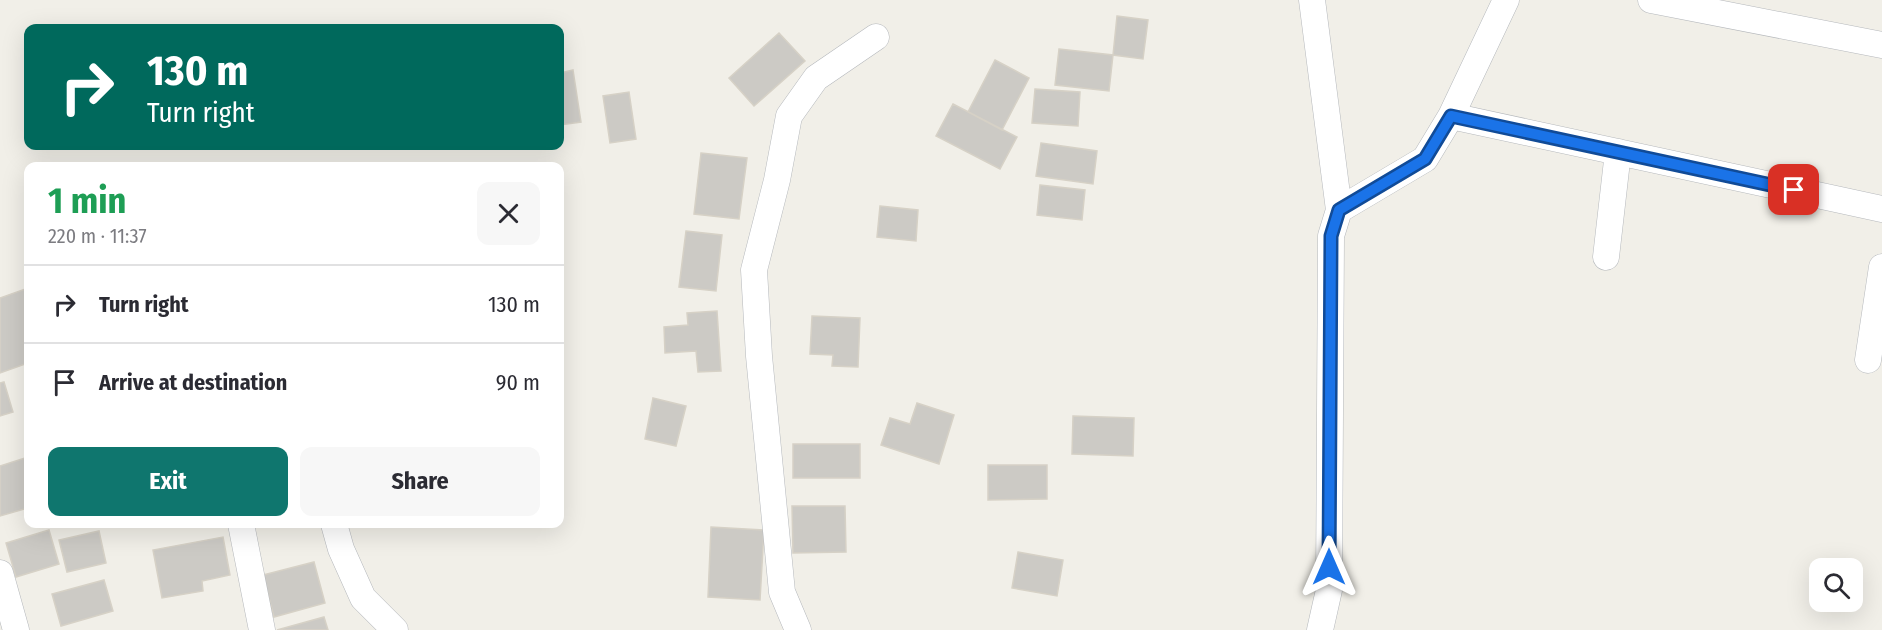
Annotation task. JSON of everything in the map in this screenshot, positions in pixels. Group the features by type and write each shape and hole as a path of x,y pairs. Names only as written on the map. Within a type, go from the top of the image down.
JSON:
{"street":[{"path":"1312,0 1339,210 1331,236 1329,590 1320,630"},
{"path":"1339,210 1425,159 1451,116 1506,0"},
{"path":"1651,0 1882,45"},
{"path":"798,630 782,591 759,356 754,270 777,180 789,116 816,78 876,37"},
{"path":"1451,116 1882,209"},
{"path":"1606,257 1618,152"},
{"path":"1868,360 1882,267"},
{"path":"242,528 262,630"},
{"path":"335,528 341,549 363,598 395,630"},
{"path":"0,573 16,630"}],"building":[{"path":"1117,16 1148,20 1143,59 1113,55"},
{"path":"779,33 805,61 754,106 729,78"},
{"path":"1059,49 1113,55 1109,91 1055,85"},
{"path":"995,60 1029,78 1002,130 968,112"},
{"path":"573,70 581,122 564,124 564,72"},
{"path":"1035,89 1080,92 1078,126 1032,123"},
{"path":"629,92 636,139 610,143 603,96"},
{"path":"953,104 1017,137 1000,169 936,136"},
{"path":"1041,143 1097,151 1093,184 1036,176"},
{"path":"701,153 747,158 739,219 694,214"},
{"path":"1040,185 1085,190 1082,220 1037,215"},
{"path":"880,206 918,210 916,241 877,237"},
{"path":"686,231 722,235 716,291 679,287"},
{"path":"24,289 24,364 0,373 0,298"},
{"path":"717,311 721,371 698,372 696,351 665,353 664,327 688,325 687,313"},
{"path":"812,316 860,318 858,367 832,366 833,355 810,354"},
{"path":"4,382 13,412 0,416 0,383"},
{"path":"653,398 686,406 676,446 645,439"},
{"path":"917,403 954,415 939,464 881,445 890,418 910,424"},
{"path":"1073,416 1134,418 1133,456 1072,454"},
{"path":"793,444 860,444 860,478 793,478"},
{"path":"24,458 24,509 0,516 0,466"},
{"path":"988,465 1047,465 1047,499 988,500"},
{"path":"792,506 845,506 846,552 793,553"},
{"path":"711,527 764,530 760,600 708,597"},
{"path":"49,530 59,564 16,577 6,543"},
{"path":"99,531 106,563 67,572 59,540"},
{"path":"223,537 230,575 202,581 203,591 162,598 153,550"},
{"path":"1018,552 1063,560 1057,596 1012,588"},
{"path":"314,562 325,603 274,617 263,575"},
{"path":"104,580 113,611 61,626 52,594"},
{"path":"324,617 328,630 277,630"}],"route":[{"path":"1329,567 1331,236 1339,210 1425,159 1451,116 1794,190"}]}
